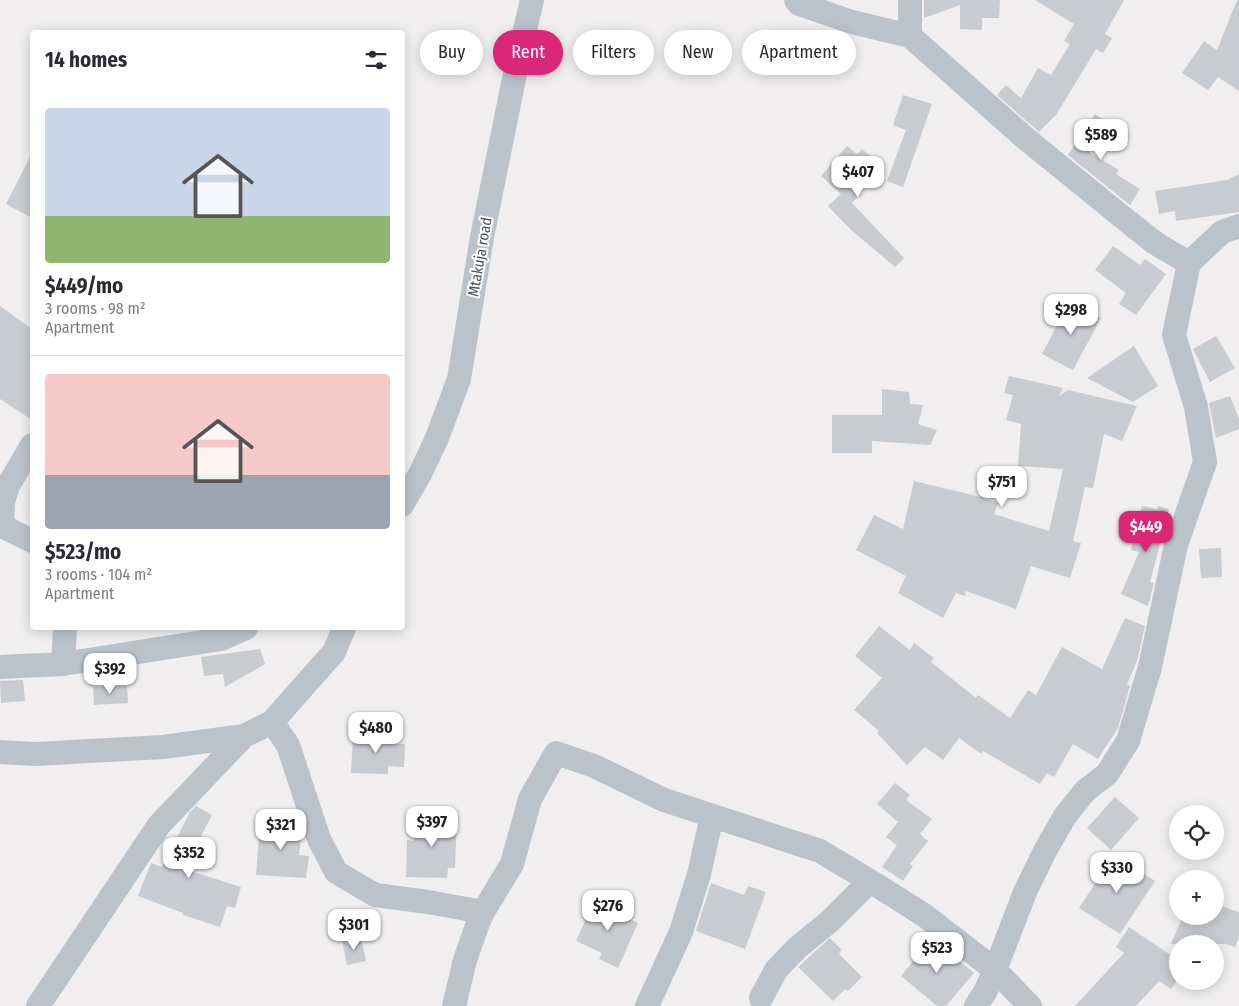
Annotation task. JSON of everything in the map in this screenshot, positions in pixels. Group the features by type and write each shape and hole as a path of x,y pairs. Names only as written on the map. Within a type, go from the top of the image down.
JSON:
{"street":[{"name":"Mtakuja road","path":"405,500 437,438 459,379 482,238 517,64 532,0"},
{"path":"796,0 799,4 852,22 910,36 1025,138 1155,243 1189,263"},
{"path":"910,0 910,36"},
{"path":"976,1006 995,970 1025,892 1065,816 1085,791 1108,774 1128,741 1150,667 1176,545 1205,462 1196,407 1174,335 1189,263 1222,232 1239,226"},
{"path":"30,448 8,486 3,502 1,525 30,540"},
{"path":"63,664 65,630"},
{"path":"0,667 63,664 221,640 242,630"},
{"path":"0,752 35,754 163,747 244,736 272,722 334,652 343,630"},
{"path":"272,722 288,745 319,839 336,872 375,895 483,912"},
{"path":"38,1006 159,825 244,736"},
{"path":"454,1006 465,960 483,912 512,864 530,799 556,753 594,766 664,800 820,851 924,915 995,970 1030,1006"},
{"path":"647,1006 681,932 699,874 712,816"},
{"path":"761,998 776,970 797,948 830,921 870,881"}],"building":[{"path":"924,0 1000,0 999,18 982,18 982,30 960,29 960,5 924,18"},
{"path":"1035,0 1124,0 1105,34 1112,38 1103,53 1096,49 1056,115 1039,132 997,95 1006,85 1021,98 1038,68 1051,75 1070,44 1064,41 1074,24"},
{"path":"1237,0 1239,0 1239,91 1218,77 1208,90 1182,73 1204,41 1217,50"},
{"path":"903,95 932,104 903,187 887,181 906,130 893,125"},
{"path":"1095,114 1109,124 1090,153 1119,170 1116,174 1140,189 1130,205 1068,155"},
{"path":"847,146 857,154 862,149 883,167 852,203 904,258 895,267 850,229 828,206 841,194 821,176"},
{"path":"30,157 30,217 6,204"},
{"path":"1239,174 1239,212 1176,221 1175,211 1159,214 1155,191 1227,180"},
{"path":"1113,246 1140,265 1145,259 1166,274 1136,315 1119,304 1126,293 1095,270"},
{"path":"1070,301 1101,318 1073,370 1042,354"},
{"path":"0,306 30,328 30,419 0,399"},
{"path":"1216,336 1235,368 1210,382 1193,349"},
{"path":"1134,346 1158,386 1133,402 1087,378"},
{"path":"1009,376 1063,388 1059,396 1068,390 1137,406 1122,441 1104,434 1093,488 1085,487 1073,541 1081,543 1070,578 1031,566 1016,609 966,591 965,596 956,593 943,618 898,593 906,576 856,550 874,515 903,529 914,481 998,503 994,514 1049,531 1063,469 1018,466 1021,424 1006,420 1013,395 1004,393"},
{"path":"882,389 909,392 910,404 923,405 918,424 937,430 930,445 872,441 872,453 832,453 832,415 882,415"},
{"path":"1230,396 1239,419 1239,429 1216,438 1209,403"},
{"path":"1142,506 1157,509 1158,506 1169,509 1150,582 1154,583 1148,606 1121,594 1139,552 1131,550"},
{"path":"1221,548 1222,577 1201,578 1199,549"},
{"path":"1125,618 1145,626 1137,661 1127,684 1130,686 1118,728 1098,759 1073,744 1054,777 1047,773 1040,784 983,751 981,754 959,738 943,760 925,747 907,765 877,733 879,731 854,710 882,678 855,656 879,626 910,650 914,643 934,658 931,662 976,698 978,695 1010,718 1028,690 1036,695 1062,647 1102,669"},
{"path":"260,649 265,664 225,687 223,674 204,676 201,657"},
{"path":"23,680 25,701 1,703 0,681"},
{"path":"127,686 128,703 94,705 93,687"},
{"path":"353,735 393,736 393,744 405,744 404,767 388,766 388,774 351,773"},
{"path":"895,783 910,795 906,800 932,819 920,834 928,841 910,864 913,866 903,881 882,867 897,845 886,837 898,822 877,804"},
{"path":"1115,797 1139,818 1111,850 1087,828"},
{"path":"196,806 212,815 184,869 241,887 235,908 227,906 220,927 183,915 183,913 138,896 151,863 162,867 190,812"},
{"path":"414,817 457,818 455,868 448,868 447,878 406,877 407,840 414,841"},
{"path":"273,822 300,825 302,830 299,855 309,856 306,878 256,875 260,824 272,825"},
{"path":"1114,855 1155,881 1120,934 1079,908"},
{"path":"711,883 744,895 748,886 766,892 745,949 696,931"},
{"path":"609,898 629,908 624,917 638,923 618,968 599,959 602,953 576,941 593,904 604,908"},
{"path":"1224,907 1239,912 1239,937 1235,947 1224,944 1224,935 1175,935 1179,925 1224,925"},
{"path":"1129,927 1169,954 1169,988 1159,981 1136,1006 1075,1006 1124,953 1116,947"},
{"path":"361,937 366,961 347,965 342,941"},
{"path":"830,938 842,950 839,954 862,977 848,991 845,989 833,1001 798,967"},
{"path":"932,938 974,973 946,1006 937,1006 901,976"}]}
